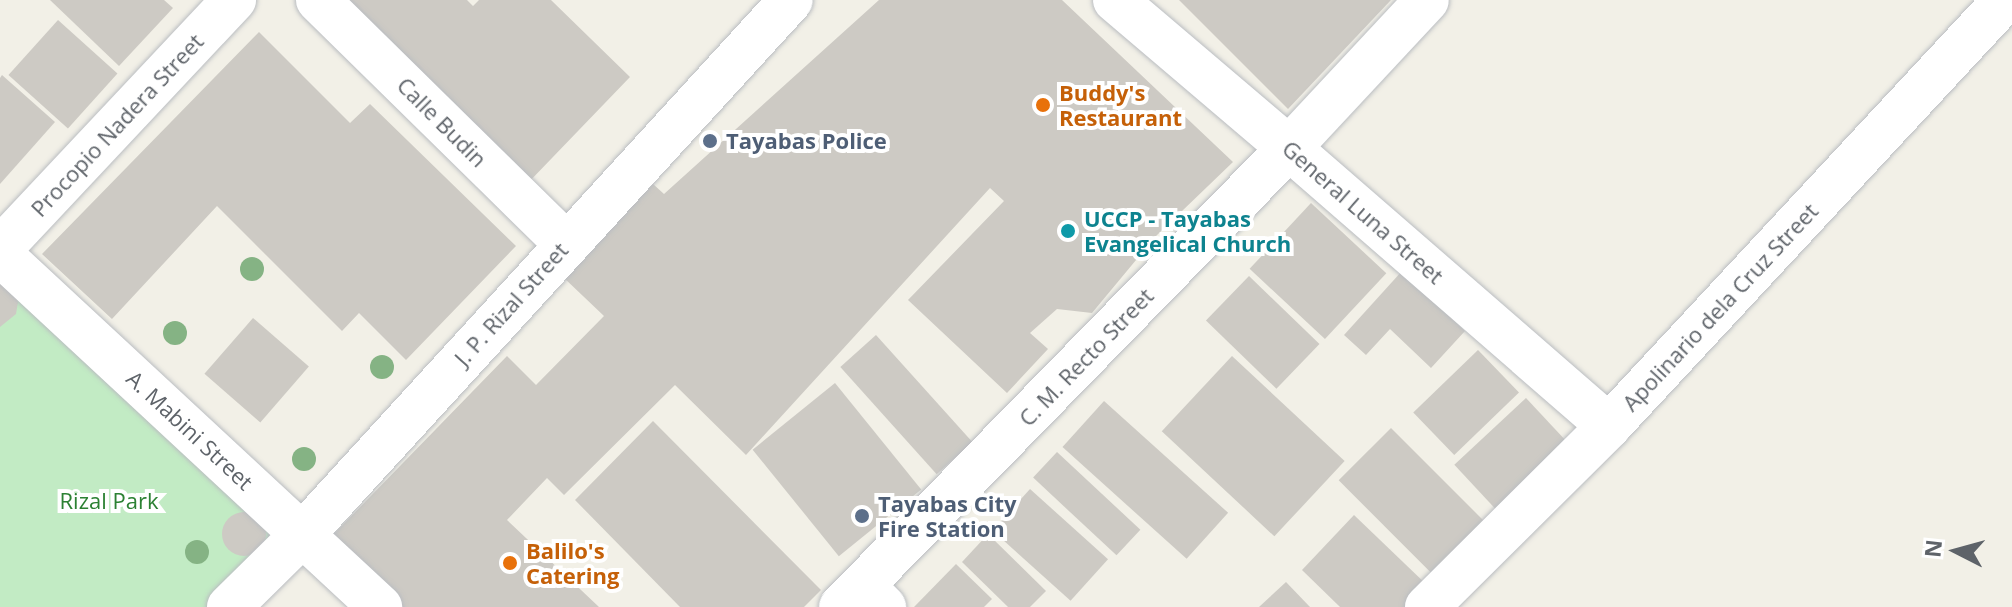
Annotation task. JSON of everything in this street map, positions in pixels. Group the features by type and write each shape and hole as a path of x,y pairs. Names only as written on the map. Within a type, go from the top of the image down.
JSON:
{"street":[{"name":"Procopio Nadera Street","path":"0,252 234,0"},
{"name":"Calle Budin","path":"318,0 566,244"},
{"name":"J. P. Rizal Street","path":"229,607 303,534 791,0"},
{"name":"General Luna Street","path":"1115,0 1609,426"},
{"name":"C. M. Recto Street","path":"863,600 1427,0"},
{"name":"Apolinario dela Cruz Street","path":"1427,607 1609,426 2005,0"},
{"name":"A. Mabini Street","path":"0,252 380,607"}],"green space":[{"name":"Rizal Park","path":"0,254 303,534 229,607 0,607"}],"building":[{"path":"50,0 164,0 173,8 119,66"},
{"path":"337,0 467,0 473,6 479,0 551,0 630,77 526,185"},
{"path":"879,0 1062,0 1233,162 1156,236 1092,313 1057,309 1030,333 1048,349 1007,393 908,300 1004,201 990,188 746,455 675,385 564,495 547,478 507,520 599,607 402,607 329,539 507,356 536,385 604,316 563,277 653,184 664,194"},
{"path":"1179,0 1391,0 1288,109"},
{"path":"58,20 117,74 68,129 8,75"},
{"path":"259,32 350,123 370,104 516,246 406,360 359,313 342,331 217,206 112,319 42,254"},
{"path":"2,75 55,122 0,184 0,78"},
{"path":"1311,203 1386,273 1325,339 1250,269"},
{"path":"1402,271 1465,331 1431,368 1390,329 1366,355 1344,335"},
{"path":"1249,276 1319,344 1276,389 1206,321"},
{"path":"0,283 14,291 18,302 16,314 0,327"},
{"path":"253,318 309,367 260,422 204,374"},
{"path":"876,335 972,442 937,474 840,367"},
{"path":"1478,350 1519,392 1454,455 1413,413"},
{"path":"1232,356 1345,461 1274,536 1162,431"},
{"name":"Tayabas City Fire Station","path":"835,383 921,489 839,556 753,450"},
{"path":"1526,398 1570,445 1498,512 1454,465"},
{"path":"1104,401 1228,513 1187,559 1063,447"},
{"path":"653,421 821,590 804,607 680,607 575,500"},
{"path":"1391,428 1487,524 1435,576 1339,480"},
{"path":"1057,452 1140,530 1117,555 1033,478"},
{"path":"1030,489 1108,559 1071,601 993,531"},
{"path":"244,512 260,518 266,534 260,550 244,556 228,550 222,534 228,518"},
{"path":"1354,515 1428,586 1408,607 1340,607 1302,570"},
{"path":"988,534 1046,591 1030,607 1008,607 962,562"},
{"path":"956,564 992,599 984,607 914,607"},
{"path":"1286,582 1310,607 1259,607"}],"place":[{"name":"Buddy's Restaurant","path":"1043,105"},
{"name":"Tayabas Police","path":"710,141"},
{"name":"UCCP - Tayabas Evangelical Church","path":"1068,231"},
{"name":"Tayabas City Fire Station","path":"862,516"},
{"name":"Balilo's Catering","path":"510,563"}]}
